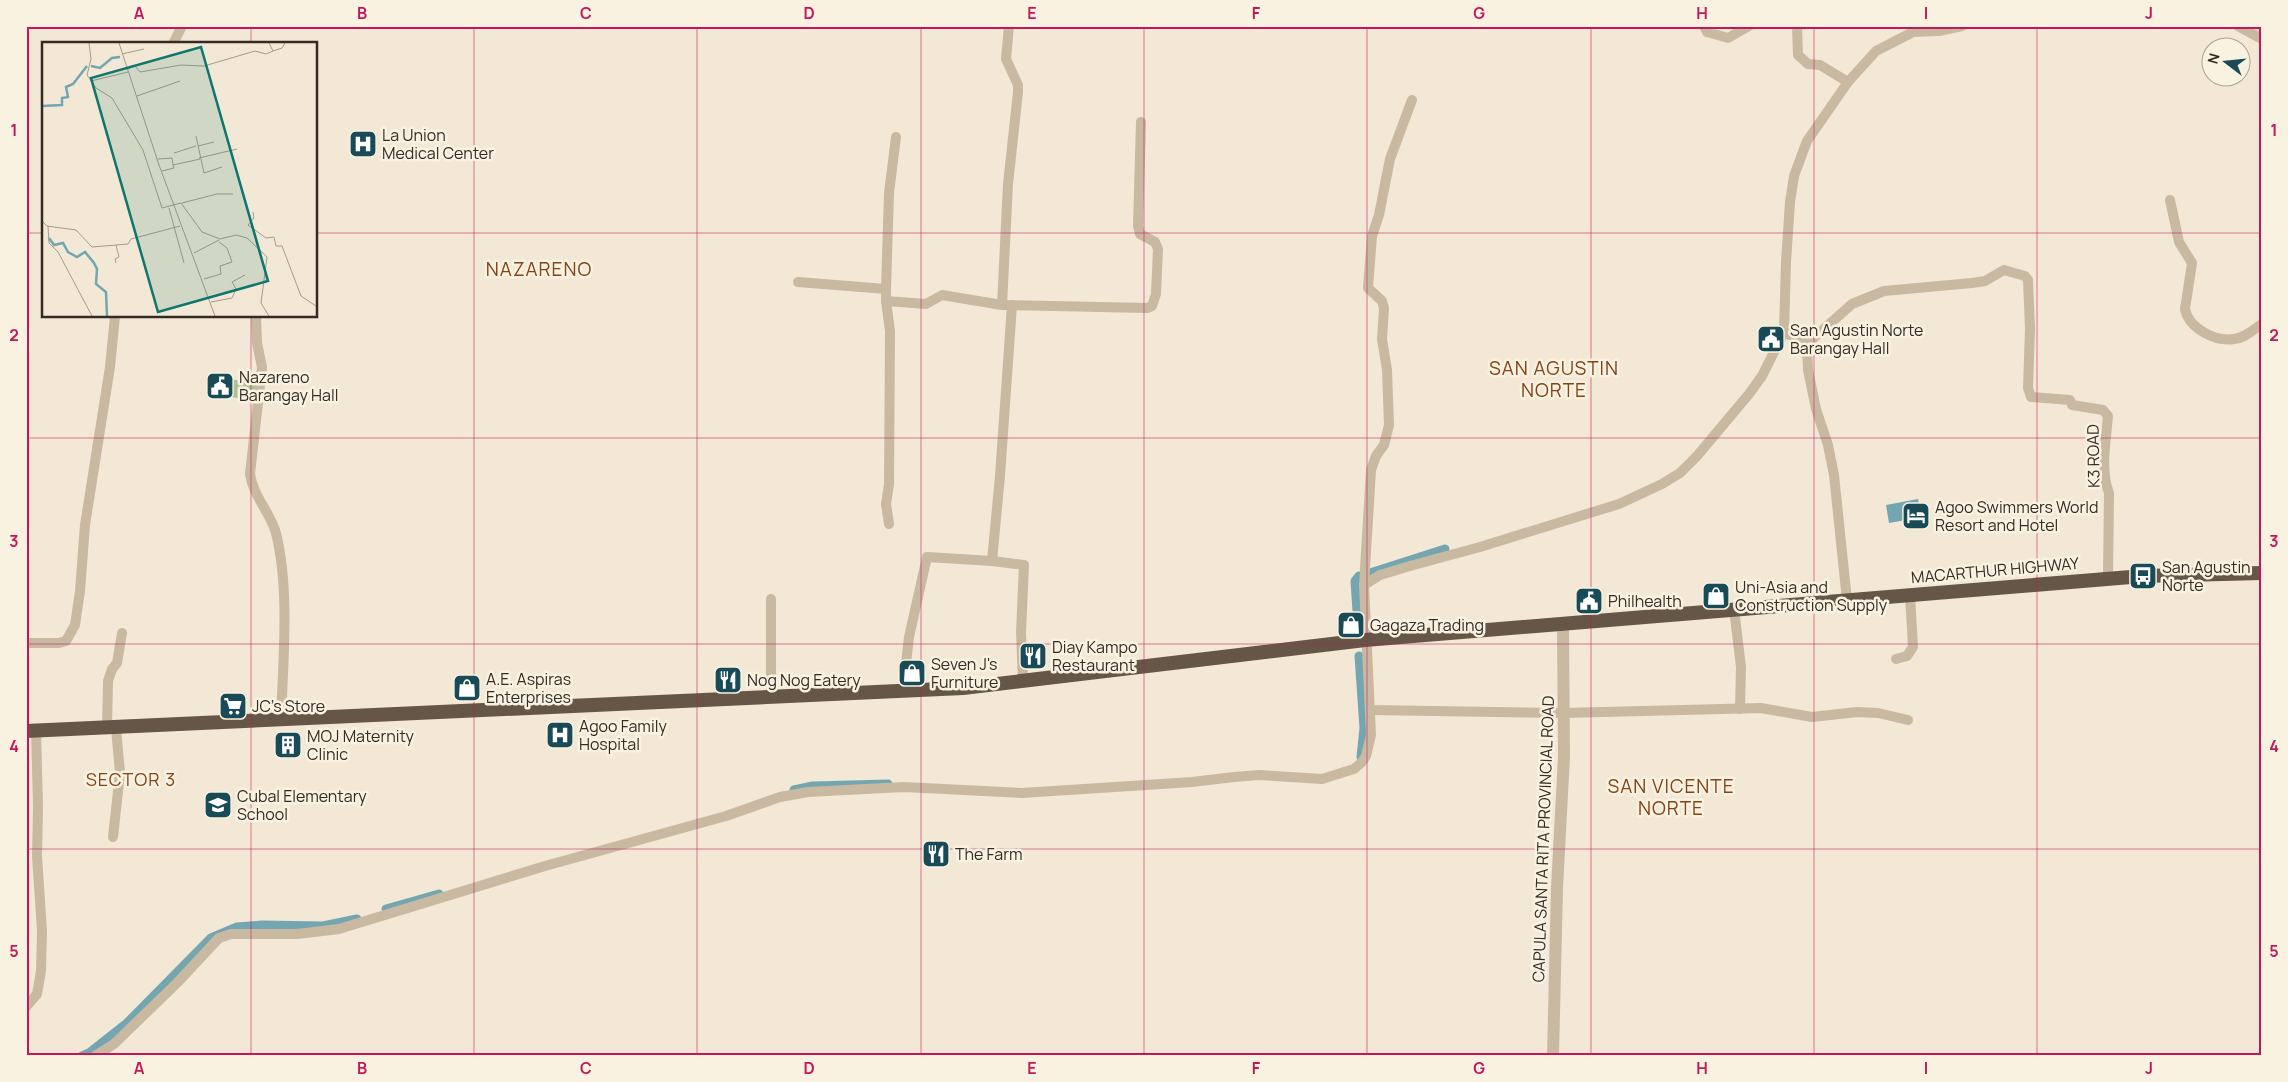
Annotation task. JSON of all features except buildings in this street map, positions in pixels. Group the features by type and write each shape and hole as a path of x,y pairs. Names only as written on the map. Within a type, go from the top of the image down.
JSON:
{"highway":[{"name":"MACARTHUR HIGHWAY","path":"31,731 963,688 1365,640 2108,578 2185,573 2262,573"}],"street":[{"path":"174,42 182,26"},
{"path":"992,561 1001,466 1007,305 1008,184 1018,92 1018,85 1006,59 1010,26"},
{"path":"1704,26 1707,32 1728,38 1749,26"},
{"path":"1797,26 1798,55 1808,64 1820,65 1848,82"},
{"path":"1364,585 1380,575 1619,504 1662,484 1680,473 1697,456 1749,394 1762,376 1784,332 1786,262 1794,176 1807,141 1848,82 1876,51 1913,32 1939,31 1962,26"},
{"path":"2238,26 2262,39"},
{"path":"95,1056 114,1044 177,983 219,938 230,934 297,934 340,929 545,866 709,821 780,797 808,792 904,787 1022,793 1192,782 1234,776 1259,775 1322,779 1354,769 1366,756 1371,735 1371,710 1365,640 1364,585 1371,470 1376,456 1384,445 1389,425 1387,370 1382,339 1384,308 1379,297 1368,288 1372,236 1379,215 1390,159 1412,100"},
{"path":"886,301 926,304 942,295 1007,305 1147,308 1152,306 1156,294 1158,248 1155,242 1140,234 1138,226 1141,122"},
{"path":"889,524 886,504 889,484 890,331 886,289 889,193 896,137"},
{"path":"2170,200 2180,242 2192,263 2185,310 2186,316 2201,332 2228,339 2236,339 2262,324"},
{"name":"K3 ROAD","path":"1806,344 1852,304 1884,291 1985,281 2004,270 2021,274 2028,280 2030,329 2028,388 2031,397 2070,400 2072,405 2103,410 2108,416 2106,450 2106,486 2109,493 2108,578"},
{"path":"798,282 886,289"},
{"path":"26,643 59,643 66,640 74,625 80,591 85,524 110,367 115,318"},
{"path":"256,318 257,343 262,367 250,474 252,486 276,533 284,586 281,720"},
{"path":"1784,332 1806,344 1808,370 1816,409 1828,445 1834,475 1847,600"},
{"path":"903,691 909,637 927,557 1015,562 1024,565 1020,632 1023,682"},
{"path":"1896,658 1907,656 1913,647 1910,595"},
{"path":"771,600 771,697"},
{"path":"1734,610 1740,667 1740,709"},
{"name":"CAPULA SANTA RITA PROVINCIAL ROAD","path":"1553,1056 1564,713 1563,624"},
{"path":"113,837 120,773 112,728 108,681 116,663 122,633"},
{"path":"1371,710 1564,713 1761,708 1812,717 1857,712 1878,713 1908,720"},
{"path":"26,1007 37,994 41,971 42,931 37,856 38,806 31,731"}],"green space":[{"path":"228,379 257,383 255,401 226,396"}],"water":[{"path":"1918,499 1922,517 1889,523 1886,505"}],"waterway":[{"path":"1370,573 1445,549"},
{"path":"1358,626 1355,581 1359,576"},
{"path":"1359,656 1364,728 1361,757"},
{"path":"794,790 813,786 888,784"},
{"path":"386,909 439,894"},
{"path":"82,1056 89,1053 127,1023 211,938 237,927 262,925 323,926 357,919"}],"place":[{"name":"La Union Medical Center","path":"363,144"},
{"name":"San Agustin Norte Barangay Hall","path":"1771,339"},
{"name":"Nazareno Barangay Hall","path":"220,386"},
{"name":"Agoo Swimmers World Resort and Hotel","path":"1916,516"},
{"name":"San Agustin Norte","path":"2143,576"},
{"name":"Uni-Asia and Construction Supply","path":"1716,596"},
{"name":"Philhealth","path":"1589,601"},
{"name":"Gagaza Trading","path":"1351,625"},
{"name":"Diay Kampo Restaurant","path":"1033,656"},
{"name":"Seven J's Furniture","path":"912,673"},
{"name":"Nog Nog Eatery","path":"728,680"},
{"name":"A.E. Aspiras Enterprises","path":"467,688"},
{"name":"JC's Store","path":"233,706"},
{"name":"Agoo Family Hospital","path":"560,735"},
{"name":"MOJ Maternity Clinic","path":"288,745"},
{"name":"Cubal Elementary School","path":"218,805"},
{"name":"The Farm","path":"936,854"}],"district":[{"name":"NAZARENO","path":"539,269"},
{"name":"SAN AGUSTIN NORTE","path":"1554,379"},
{"name":"SECTOR 3","path":"131,779"},
{"name":"SAN VICENTE NORTE","path":"1671,797"}]}
